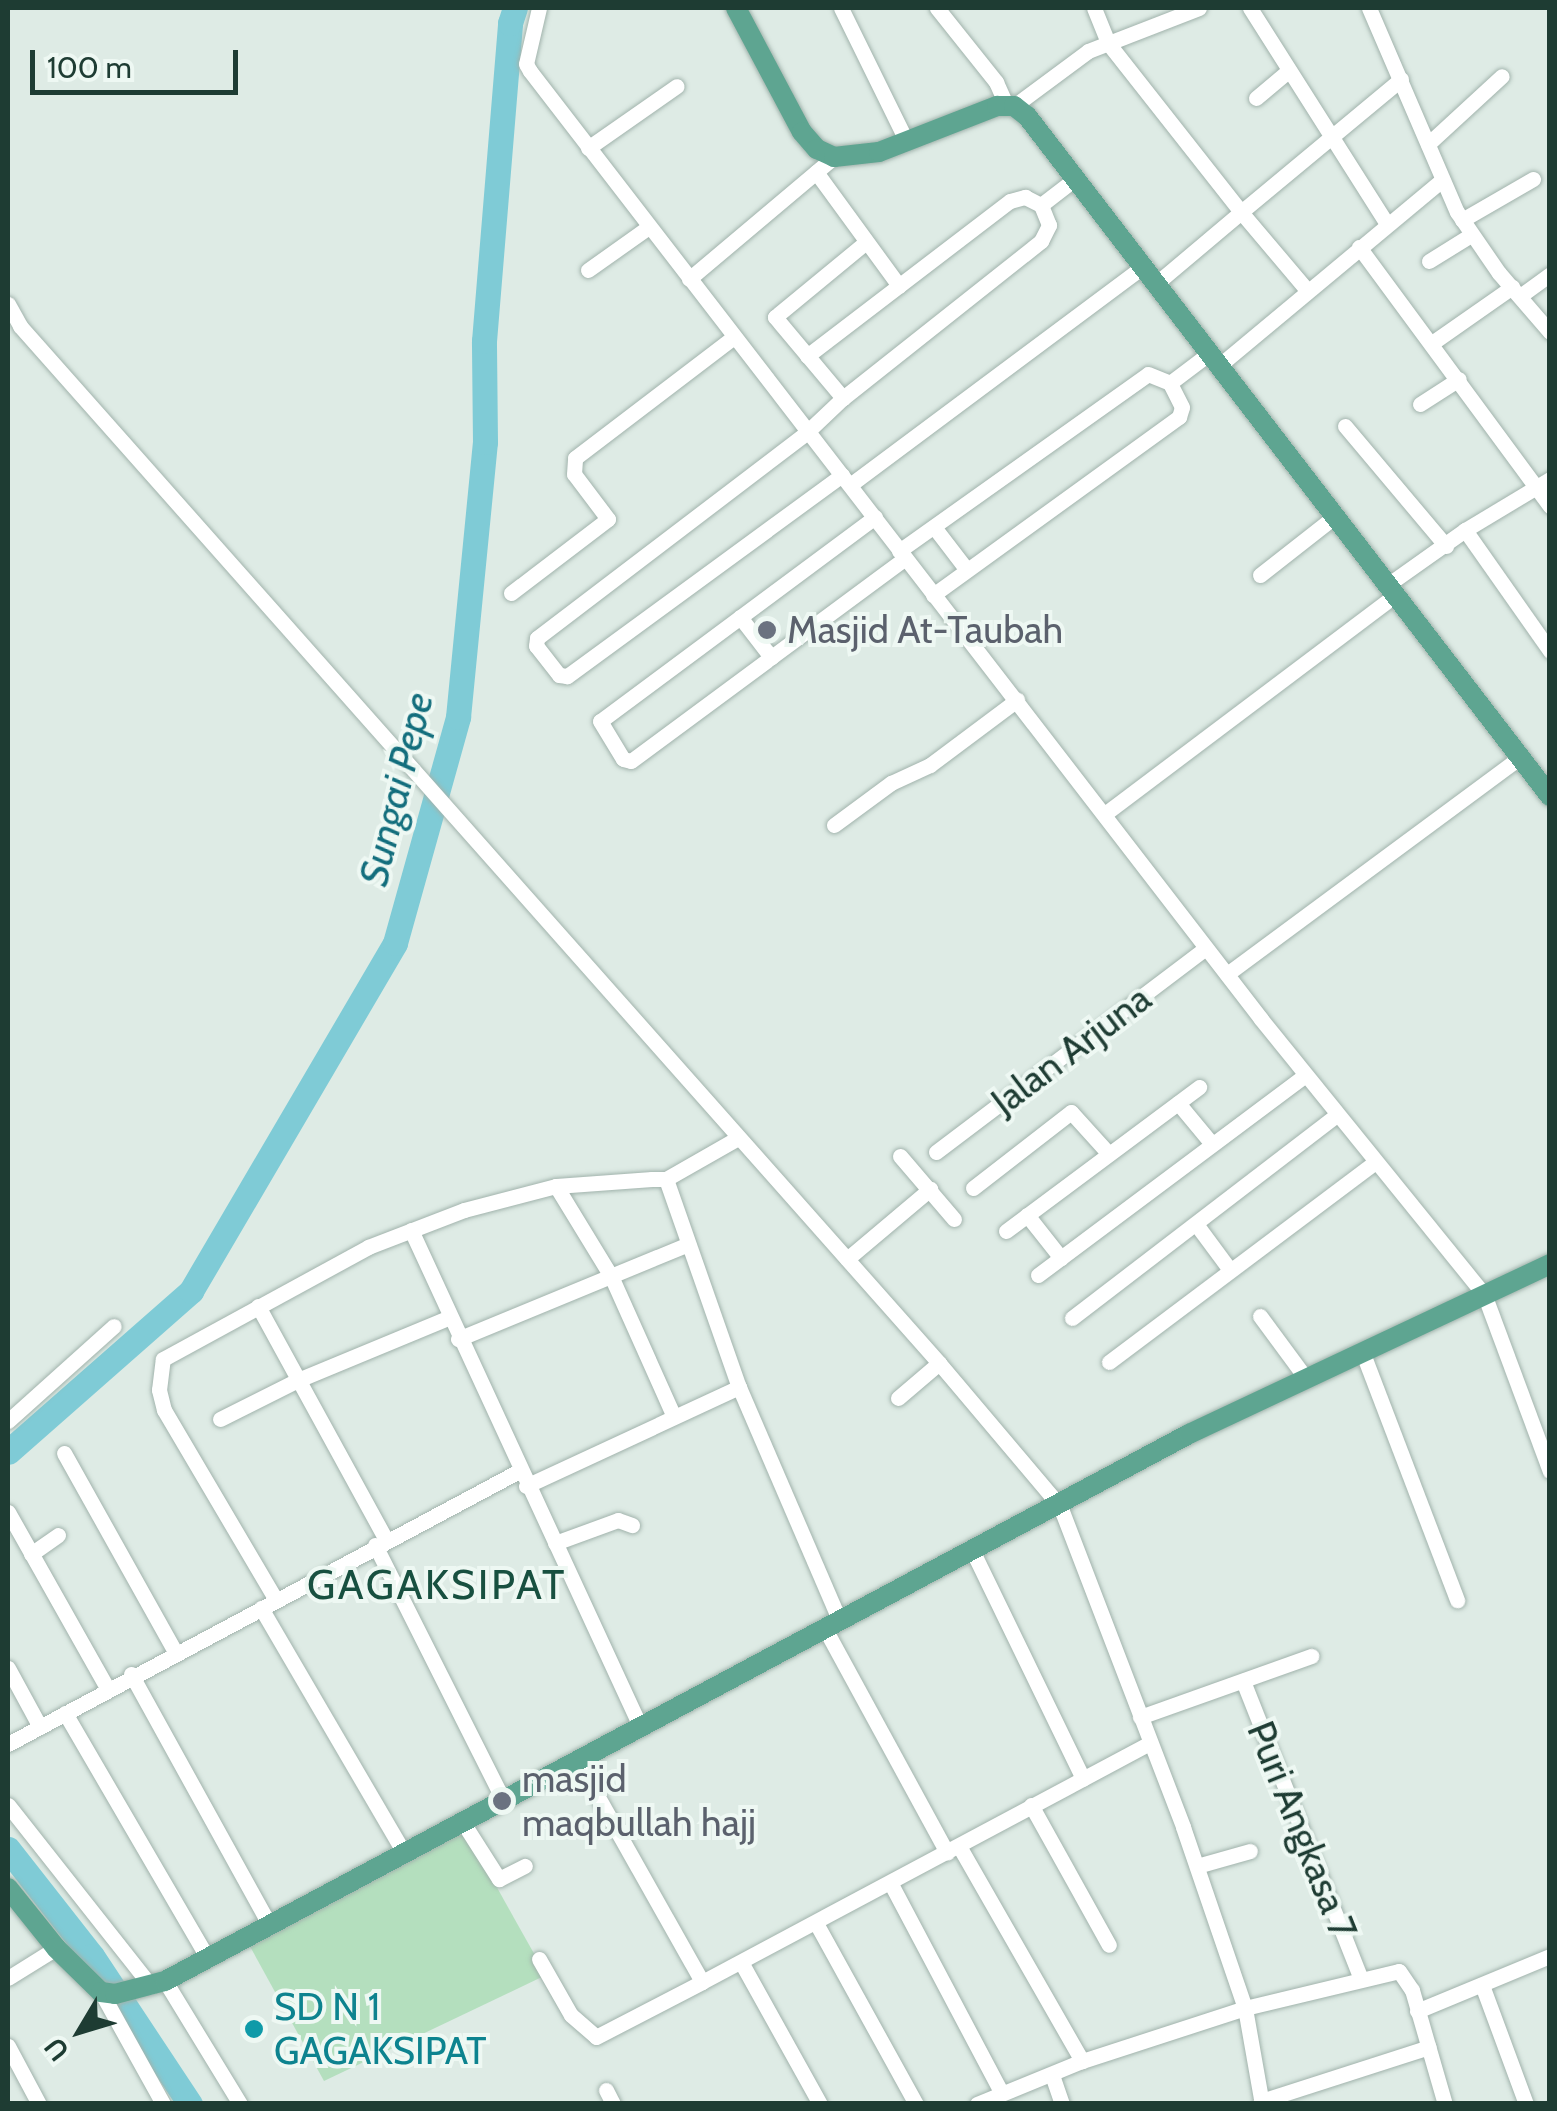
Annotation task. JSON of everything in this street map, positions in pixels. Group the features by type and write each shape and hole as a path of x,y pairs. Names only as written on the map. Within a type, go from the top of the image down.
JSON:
{"main road":[{"path":"736,8 802,132 817,149 834,157 879,152 1010,105 1076,178 1152,274 1550,796"},
{"path":"8,1888 56,1948 108,1993 153,1985 1189,1434 1550,1264"}],"street":[{"path":"539,8 528,67 647,228 1106,814 1206,948 1484,1294 1550,1471"},
{"path":"841,8 907,142"},
{"path":"937,8 1010,105 1070,63 1108,43 1199,8"},
{"path":"1094,8 1108,43 1306,290"},
{"path":"1250,8 1287,72 1387,224"},
{"path":"1369,8 1462,220 1550,332"},
{"path":"1256,98 1287,72"},
{"path":"1428,144 1502,76"},
{"path":"807,356 1010,201 1025,197 1042,205 1049,225 1040,241 842,398 807,432 537,638 536,646 558,675 568,676 846,480 1241,212 1333,140 1401,79"},
{"path":"588,148 677,86"},
{"path":"689,279 834,157"},
{"path":"816,172 900,286"},
{"path":"1042,205 1076,178"},
{"path":"1462,220 1533,179"},
{"path":"1170,382 1216,358 1442,180"},
{"path":"588,270 647,228"},
{"path":"1428,261 1471,234"},
{"path":"842,398 775,317 866,242"},
{"path":"1359,247 1543,483 1550,506"},
{"path":"1432,343 1550,274"},
{"path":"8,304 20,326 939,1363 1060,1506 1197,1866 1246,2008 1262,2102 1429,2048"},
{"path":"512,593 608,519 574,474 575,458 734,337"},
{"path":"874,517 604,718 601,729 623,759 631,761 771,657 934,527 1148,374 1170,382 1182,407 1178,417 932,594"},
{"path":"1420,404 1459,379"},
{"path":"1345,426 1446,546"},
{"path":"1106,814 1464,530 1543,483"},
{"path":"1260,574 1334,516"},
{"path":"934,527 967,570"},
{"path":"1464,530 1550,651"},
{"path":"740,617 771,657"},
{"path":"834,825 892,783 930,764 1016,700"},
{"path":"1227,974 1520,756"},
{"name":"Jalan Arjuna","path":"936,1152 1206,948"},
{"path":"1038,1275 1305,1074"},
{"path":"1006,1231 1200,1087"},
{"path":"1178,1103 1212,1144"},
{"path":"973,1188 1071,1112 1108,1153"},
{"path":"1072,1318 1337,1115"},
{"path":"404,1853 164,1410 159,1390 161,1364 168,1354 368,1247 410,1230 512,1194 556,1186 666,1179 738,1138"},
{"path":"900,1156 954,1219"},
{"path":"1109,1362 1375,1162"},
{"path":"666,1179 739,1387 832,1623 953,1850 1082,2061"},
{"path":"556,1186 610,1276 674,1417"},
{"path":"847,1260 930,1190"},
{"path":"1028,1215 1061,1258"},
{"path":"1196,1224 1230,1270"},
{"path":"410,1230 639,1724"},
{"path":"458,1339 688,1244"},
{"path":"258,1306 381,1542 502,1797"},
{"path":"1260,1316 1305,1378"},
{"path":"220,1419 298,1380 448,1318"},
{"path":"8,1421 114,1326"},
{"path":"1362,1351 1457,1600"},
{"path":"898,1398 939,1363"},
{"path":"8,1744 381,1542 739,1387"},
{"path":"64,1453 175,1652"},
{"path":"8,1512 107,1688"},
{"path":"554,1543 618,1520 632,1525"},
{"path":"32,1554 58,1535"},
{"path":"973,1552 1083,1779"},
{"path":"1140,1718 1311,1656"},
{"path":"8,1668 40,1727"},
{"path":"131,1674 269,1924"},
{"name":"Puri Angkasa 7","path":"1244,1681 1362,1979"},
{"path":"66,1713 208,1959"},
{"path":"539,1959 571,2015 596,2037 1148,1744"},
{"path":"576,1758 702,1982"},
{"path":"8,1805 153,1985 240,2104"},
{"path":"1032,1805 1108,1945"},
{"path":"462,1821 499,1879 525,1866"},
{"path":"1197,1866 1250,1851"},
{"path":"890,1884 1001,2092"},
{"path":"816,1923 916,2104"},
{"path":"8,1978 56,1948"},
{"path":"1417,2011 1550,1956"},
{"path":"741,1962 820,2104"},
{"path":"977,2104 1082,2061 1246,2008 1399,1971 1409,1982 1445,2104"},
{"path":"1482,1985 1526,2104"},
{"path":"108,1993 163,2104"},
{"path":"8,2046 38,2104"},
{"path":"1052,2075 1062,2104"}],"green space":[{"path":"463,1827 546,1975 324,2081 247,1941"}],"waterway":[{"name":"Sungai Pepe","path":"8,1452 191,1291 395,943 458,717 485,442 484,341 510,23 515,8"},
{"name":"Sungai Pepe","path":"8,1849 92,1956 190,2104"}],"place":[{"name":"Masjid At-Taubah","path":"767,630"},
{"name":"masjid maqbullah hajj","path":"502,1801"},
{"name":"SD N 1 GAGAKSIPAT","path":"254,2029"}],"district":[{"name":"GAGAKSIPAT","path":"437,1584"}]}
